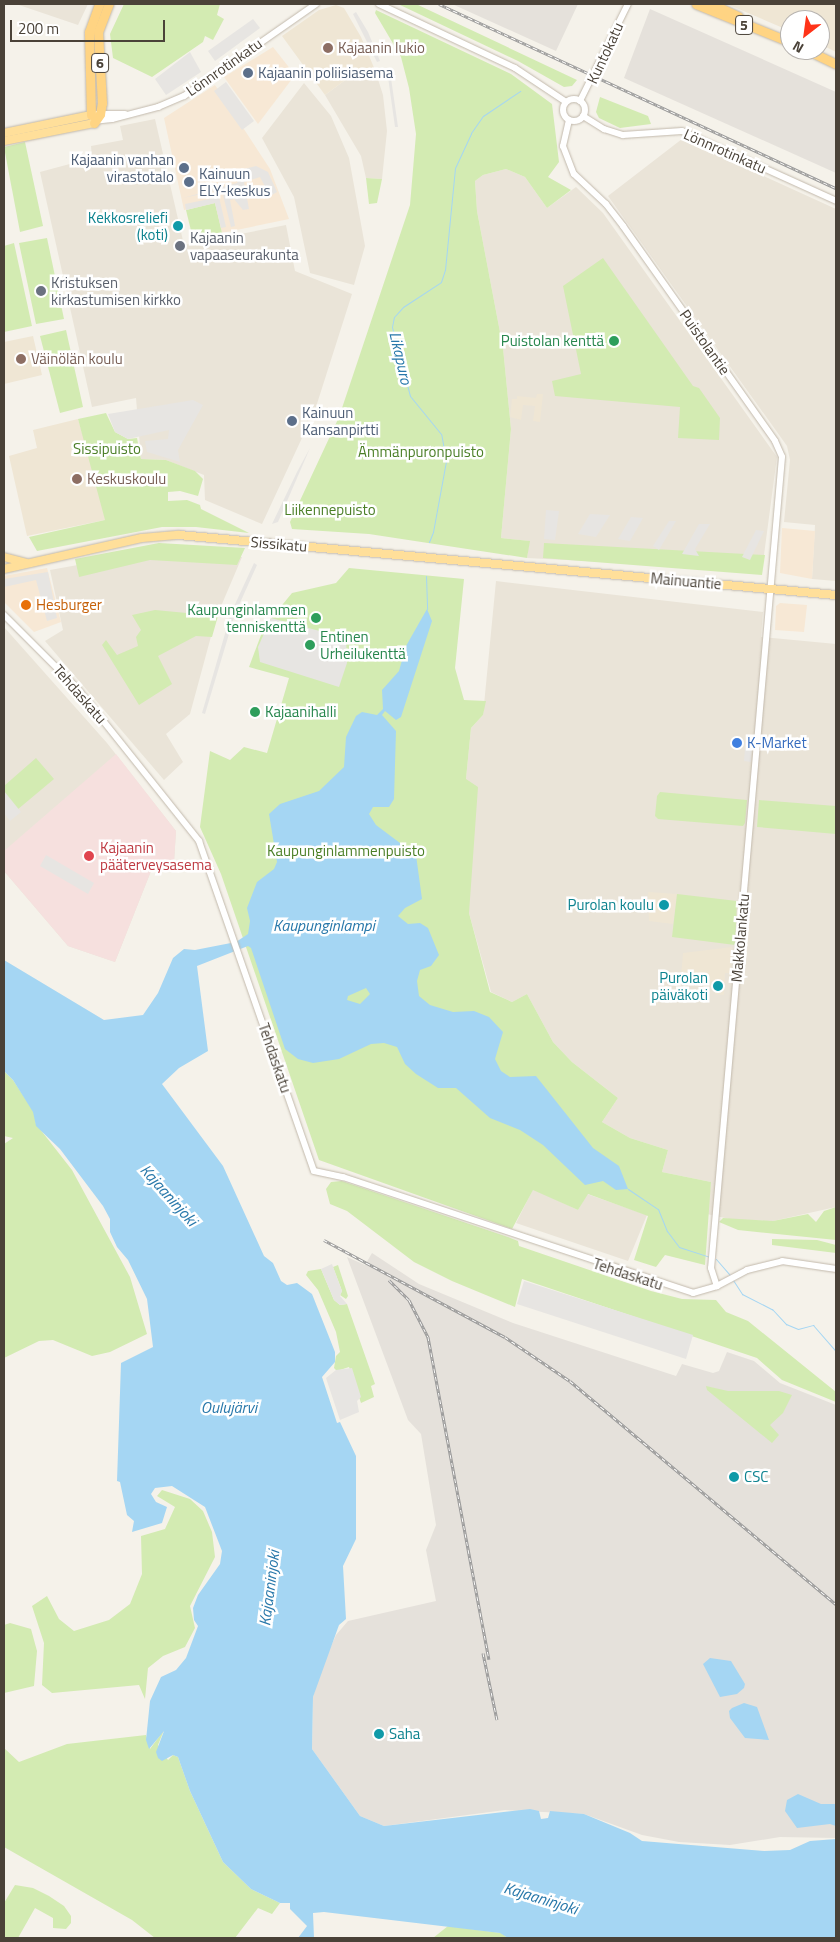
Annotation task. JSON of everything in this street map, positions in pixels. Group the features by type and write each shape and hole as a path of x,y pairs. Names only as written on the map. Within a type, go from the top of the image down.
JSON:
{"highway":[{"name":"6","path":"95,117 89,32 99,4"},
{"name":"6","path":"95,117 102,72 98,32 109,4"},
{"name":"5","path":"699,4 780,38"},
{"name":"5","path":"712,4 780,37"}],"main road":[{"name":"Lönnrotinkatu","path":"4,133 95,117"},
{"name":"Lönnrotinkatu","path":"4,141 95,117"},
{"name":"Sissikatu","path":"4,569 142,538 179,536 535,567"},
{"name":"Sissikatu","path":"4,557 26,563"},
{"name":"Mainuantie","path":"535,567 836,596"}],"street":[{"name":"Lönnrotinkatu","path":"95,117 125,114 158,107 184,96 316,4"},
{"path":"379,4 515,68 566,102"},
{"name":"Kuntokatu","path":"580,101 628,4"},
{"path":"573,99 580,101 584,110 583,116 575,121 569,120 563,112 566,102 573,99"},
{"name":"Lönnrotinkatu","path":"95,117 125,114"},
{"name":"Lönnrotinkatu","path":"583,116 595,125 623,135 682,131 836,201"},
{"name":"Puistolantie","path":"569,120 563,146 574,174 619,220 780,450 771,590"},
{"name":"Makkolankatu","path":"718,1286 711,1268 771,590"},
{"name":"Tehdaskatu","path":"4,615 77,688 200,841 314,1171 343,1176 677,1290 693,1293 718,1286"},
{"path":"718,1286 747,1270 782,1261 836,1269"}],"shaded area":[{"path":"16,4 88,4 78,25"},
{"path":"452,4 578,4 556,51"},
{"path":"727,4 836,4 836,52 830,49 830,10 780,10 780,27"},
{"name":"Kajaanin lukio","path":"336,5 344,8 361,37 375,70 344,81 325,95 282,36 319,10"},
{"path":"650,9 836,92 836,173 624,78"},
{"path":"356,12 368,32 380,61 377,62 353,14"},
{"path":"253,19 260,28 215,61 208,51"},
{"path":"273,47 295,75 258,124 224,77"},
{"path":"190,52 201,72 166,95 155,79"},
{"path":"375,70 383,95 387,131 382,179 366,178 361,156 325,95 344,81"},
{"path":"388,77 391,78 398,127 395,127"},
{"path":"226,82 254,121 242,130 214,91"},
{"path":"304,83 331,116 349,158 365,246 354,285 310,273 294,197 262,138"},
{"path":"215,85 270,169 289,219 222,233 215,203 184,210 164,118"},
{"path":"155,119 184,245 286,225 295,271 352,294 315,410 262,524 205,500 204,475 166,460 141,459 136,398 92,407 40,172 92,158 91,146 123,140 120,126"},
{"path":"682,139 836,209 836,581 812,579 815,525 784,522 790,460 787,446 608,196"},
{"path":"256,166 268,172 277,192 270,196 260,177 244,182 249,209 243,210 234,199 230,200 235,226 231,227 223,195 229,194 229,188 183,198 237,183 244,169"},
{"path":"506,169 525,177 547,208 576,187 603,213 777,457 762,570 527,558 529,541 501,538 511,429 503,348 477,211 475,181 483,175"},
{"path":"219,197 226,227 221,228 215,203 186,210 185,204"},
{"name":"Väinölän koulu","path":"33,336 42,375 4,384 4,342"},
{"path":"537,394 543,394 540,422 533,421 535,406 523,405 521,420 510,417 512,399 517,399 517,396 536,398"},
{"path":"193,400 203,405 178,450 180,462 147,452 145,441 168,439 169,430 128,439 115,432 108,414"},
{"name":"Keskuskoulu","path":"78,419 92,465 101,466 105,520 27,536 9,456 37,448 33,430"},
{"path":"310,448 278,522 272,524 297,472"},
{"path":"546,510 559,511 555,540 544,539"},
{"path":"590,514 610,515 596,537 578,534"},
{"path":"631,517 643,518 630,541 618,539"},
{"path":"669,521 676,521 659,550 653,546"},
{"path":"699,524 710,524 695,549 699,556 682,554"},
{"path":"782,528 815,531 812,579 780,573"},
{"path":"756,530 764,531 750,560 742,557"},
{"path":"161,550 242,557 216,618 190,714 166,734 183,762 164,780 45,641 63,630 50,570"},
{"path":"254,563 257,565 235,614 205,714 202,713 231,613"},
{"path":"47,568 61,622 34,632 5,603 4,576"},
{"path":"48,572 57,618 47,621 36,580 4,587 4,579"},
{"path":"496,581 763,612 761,637 836,644 836,1207 773,1221 734,1220 707,1214 711,1182 662,1172 668,1150 630,1138 602,1122 618,1098 572,1062 553,1042 527,994 512,1002 491,992 469,913 466,779 471,728 483,715"},
{"path":"780,603 807,605 804,632 775,630 776,606"},
{"path":"271,618 346,638 347,663 339,687 260,662 258,647"},
{"name":"Kajaanin pääterveysasema","path":"4,627 107,743 176,831 174,862 151,871 115,962 68,946 4,871"},
{"path":"746,736 753,737 751,762 744,761"},
{"name":"Kajaanin pääterveysasema","path":"116,754 176,831 174,862 151,871 115,962 68,946 4,871 4,851"},
{"path":"4,791 21,812 10,821 4,813"},
{"path":"46,855 94,883 88,894 40,866"},
{"path":"648,892 677,894 673,924 649,921"},
{"path":"732,947 730,973 725,973 724,995 715,994 713,982 681,977 683,953"},
{"path":"533,1189 578,1210 587,1194 647,1215 628,1261 516,1223"},
{"path":"372,1253 419,1284 513,1323 676,1376 682,1364 713,1373 719,1371 727,1352 754,1361 780,1383 836,1405 836,1838 780,1837 730,1845 679,1842 642,1835 584,1814 505,1810 384,1826 360,1816 312,1749 313,1697 320,1671 336,1635 348,1621 436,1601 426,1550 436,1525 421,1434 408,1420 347,1257 365,1265"},
{"path":"332,1264 342,1291 340,1296 347,1304 340,1305 334,1300 321,1269"},
{"path":"524,1281 693,1335 686,1359 517,1304"},
{"path":"352,1368 361,1397 357,1401 359,1412 340,1420 326,1378 336,1370"}],"green space":[{"path":"124,4 220,4 217,15 224,19 213,40 205,36 203,42 152,77 113,58 110,34"},
{"path":"398,4 416,4 577,80 572,86 564,87 518,61"},
{"name":"Ämmänpuronpuisto","path":"376,10 511,74 552,104 559,162 548,177 571,190 547,208 525,177 506,169 483,175 475,181 477,211 503,348 511,429 501,538 530,541 527,558 369,534 292,529 290,522 339,417 410,205 416,134 409,88 401,57 375,13"},
{"path":"600,97 648,116 651,124 620,128 599,118 596,112"},
{"path":"25,142 43,226 20,232 4,147"},
{"path":"366,178 382,179 377,203 369,204"},
{"path":"215,203 222,233 193,239 186,210"},
{"path":"47,238 64,319 36,324 19,243"},
{"path":"14,243 32,326 4,332 4,246"},
{"path":"603,258 693,386 699,388 720,418 719,440 678,438 680,407 555,396 552,381 581,374 563,286"},
{"path":"66,330 83,407 60,413 40,336"},
{"name":"Sissipuisto","path":"106,413 115,432 128,439 137,438 141,459 166,460 195,471 203,479 198,496 180,491 168,492 168,501 187,500 200,505 201,509 249,533 196,527 162,527 37,551 29,537 105,520 78,419"},
{"path":"159,543 245,548 237,565 150,560 79,577 75,559"},
{"path":"544,543 765,555 762,575 543,558"},
{"name":"Kaupunginlammenpuisto","path":"349,568 464,579 455,668 464,700 486,701 483,715 471,728 466,779 478,787 469,913 490,992 512,1002 527,994 553,1042 572,1062 618,1098 602,1122 630,1138 668,1150 662,1172 711,1182 705,1265 665,1255 656,1267 634,1260 648,1216 588,1194 578,1210 533,1190 512,1229 319,1160 221,874 200,827 210,751 230,760 244,747 267,753 289,678 249,667 264,627 292,593 336,583"},
{"path":"155,610 218,616 212,637 196,636 158,656 172,684 139,705 102,645 106,640 117,655 138,646 136,637 141,630 132,615"},
{"path":"36,758 54,779 11,815 4,808 4,786"},
{"path":"660,792 747,800 745,823 743,826 658,819 655,816 657,796"},
{"path":"759,800 836,806 836,834 757,827"},
{"path":"677,894 737,901 735,945 672,937"},
{"path":"4,1071 13,1080 34,1112 36,1124 72,1170 130,1277 147,1334 110,1352 92,1356 53,1340 39,1341 4,1358 4,1144 13,1138 4,1136"},
{"path":"342,1181 508,1237 518,1241 519,1246 651,1291 682,1299 716,1300 726,1312 748,1321 836,1392 836,1402 782,1380 757,1358 522,1279 515,1307 452,1281 414,1262 347,1211 330,1204 326,1189 331,1182"},
{"path":"836,1207 836,1240 738,1230 719,1222 723,1218 773,1221 808,1214 816,1222 824,1211"},
{"path":"772,1239 817,1240 836,1245 836,1253 772,1245"},
{"path":"338,1265 348,1296 346,1299 340,1295 342,1291 333,1267"},
{"path":"321,1269 334,1300 340,1305 347,1304 375,1384 371,1386 374,1397 361,1403 349,1367 337,1371 334,1368 336,1356 340,1352 336,1332 318,1290 306,1275 308,1271"},
{"path":"706,1386 728,1391 779,1391 792,1395 783,1413 770,1425 779,1435 772,1443 707,1390"},
{"path":"162,1490 190,1499 203,1511 212,1532 215,1557 190,1606 195,1628 185,1647 163,1656 148,1668 145,1699 139,1685 52,1693 42,1685 44,1643 32,1606 47,1596 59,1619 74,1631 109,1620 130,1604 142,1574 141,1536 165,1529 175,1507 157,1496"},
{"path":"10,1623 31,1629 37,1651 34,1686 4,1693 4,1625"},
{"path":"164,1730 158,1745 168,1760 173,1755 178,1757 190,1791 223,1862 251,1889 280,1903 272,1914 258,1908 235,1938 155,1938 132,1920 4,1847 4,1748 19,1762 67,1744 146,1735 150,1749"},
{"path":"15,1885 33,1888 64,1906 71,1916 71,1923 66,1929 53,1928 53,1918 35,1908 18,1938 4,1938 4,1903"},
{"path":"448,1926 501,1933 508,1938 433,1938"}],"water":[{"name":"Oulujärvi","path":"427,609 432,621 401,717 396,720 385,711 382,715 396,731 394,799 389,807 373,807 369,814 376,825 416,855 422,899 405,908 398,916 408,924 420,923 428,928 439,955 431,966 420,970 417,981 419,996 430,1005 453,1012 474,1011 489,1017 503,1032 495,1059 501,1071 510,1077 536,1076 593,1148 619,1166 628,1189 616,1190 603,1181 585,1185 543,1145 520,1130 490,1118 456,1088 438,1088 416,1074 405,1064 397,1047 384,1043 371,1044 339,1059 313,1063 298,1059 285,1049 251,948 248,946 197,966 208,1051 179,1068 162,1084 223,1166 264,1256 273,1263 281,1281 287,1285 297,1283 312,1294 335,1352 335,1362 322,1377 337,1423 340,1422 356,1456 356,1539 343,1566 346,1619 339,1625 313,1697 312,1749 360,1816 384,1826 530,1809 539,1811 541,1819 548,1818 550,1811 584,1814 630,1833 642,1841 764,1851 790,1850 810,1841 836,1839 836,1938 508,1938 500,1933 324,1912 313,1913 314,1938 298,1938 307,1926 290,1909 290,1903 280,1903 251,1889 223,1862 190,1791 178,1757 173,1755 162,1761 158,1758 156,1752 164,1731 149,1749 146,1740 150,1701 161,1677 176,1670 186,1658 198,1626 194,1620 193,1608 198,1595 220,1564 222,1551 205,1507 172,1486 155,1488 151,1494 156,1502 167,1507 162,1523 132,1532 134,1521 127,1515 120,1482 117,1481 121,1363 153,1347 147,1299 128,1260 117,1247 110,1232 110,1219 103,1206 60,1149 36,1126 33,1112 13,1080 4,1071 4,960 104,1020 143,1015 158,993 173,958 184,949 195,950 236,942 248,934 250,921 247,908 257,882 274,869 277,862 269,814 280,804 319,791 344,767 346,737 356,716 362,712 377,715 383,709 382,690 399,671 406,646","holes":["366,988 370,994 360,1004 347,1000 348,996"]},
{"path":"710,1658 731,1661 745,1684 744,1688 737,1694 720,1697 703,1664"},
{"path":"744,1703 757,1707 769,1740 745,1738 730,1718 729,1711"},
{"path":"798,1794 821,1804 836,1804 836,1826 830,1824 797,1828 785,1811 787,1800"}],"waterway":[{"name":"Likapuro","path":"429,542 433,532 446,461 441,434 410,396 392,327 394,317 403,307 441,282 445,270 455,168 471,133 483,116 520,91"},
{"path":"426,576 427,609"},
{"path":"628,1189 658,1209 667,1231 679,1247 709,1257"},
{"path":"716,1259 731,1276"},
{"path":"733,1280 742,1294 772,1309 786,1324 798,1329 813,1325 836,1351"}],"railway":[{"path":"439,4 836,188"},
{"path":"324,1240 505,1337 570,1381 836,1604"},
{"path":"389,1280 409,1300 428,1337 489,1659"},
{"path":"483,1653 497,1720"}],"place":[{"name":"Kajaanin lukio","path":"328,48"},
{"name":"Kajaanin poliisiasema","path":"248,73"},
{"name":"Kajaanin vanhan virastotalo","path":"184,168"},
{"name":"Kainuun ELY-keskus","path":"189,182"},
{"name":"Kekkosreliefi (koti)","path":"178,226"},
{"name":"Kajaanin vapaaseurakunta","path":"180,246"},
{"name":"Kristuksen kirkastumisen kirkko","path":"41,291"},
{"name":"Puistolan kenttä","path":"614,341"},
{"name":"Väinölän koulu","path":"21,359"},
{"name":"Kainuun Kansanpirtti","path":"292,421"},
{"name":"Keskuskoulu","path":"77,479"},
{"name":"Hesburger","path":"26,605"},
{"name":"Kaupunginlammen tenniskenttä","path":"316,618"},
{"name":"Entinen Urheilukenttä","path":"310,645"},
{"name":"Kajaanihalli","path":"255,712"},
{"name":"K-Market","path":"737,743"},
{"name":"Kajaanin pääterveysasema","path":"89,856"},
{"name":"Purolan koulu","path":"664,905"},
{"name":"Purolan päiväkoti","path":"718,986"},
{"name":"CSC","path":"734,1477"},
{"name":"Saha","path":"379,1734"}],"park label":[{"name":"Liikennepuisto","path":"330,510"}],"water label":[{"name":"Kaupunginlampi","path":"324,925"},
{"name":"Kajaaninjoki","path":"169,1195"},
{"name":"Kajaaninjoki","path":"269,1588"},
{"name":"Kajaaninjoki","path":"541,1898"}]}
